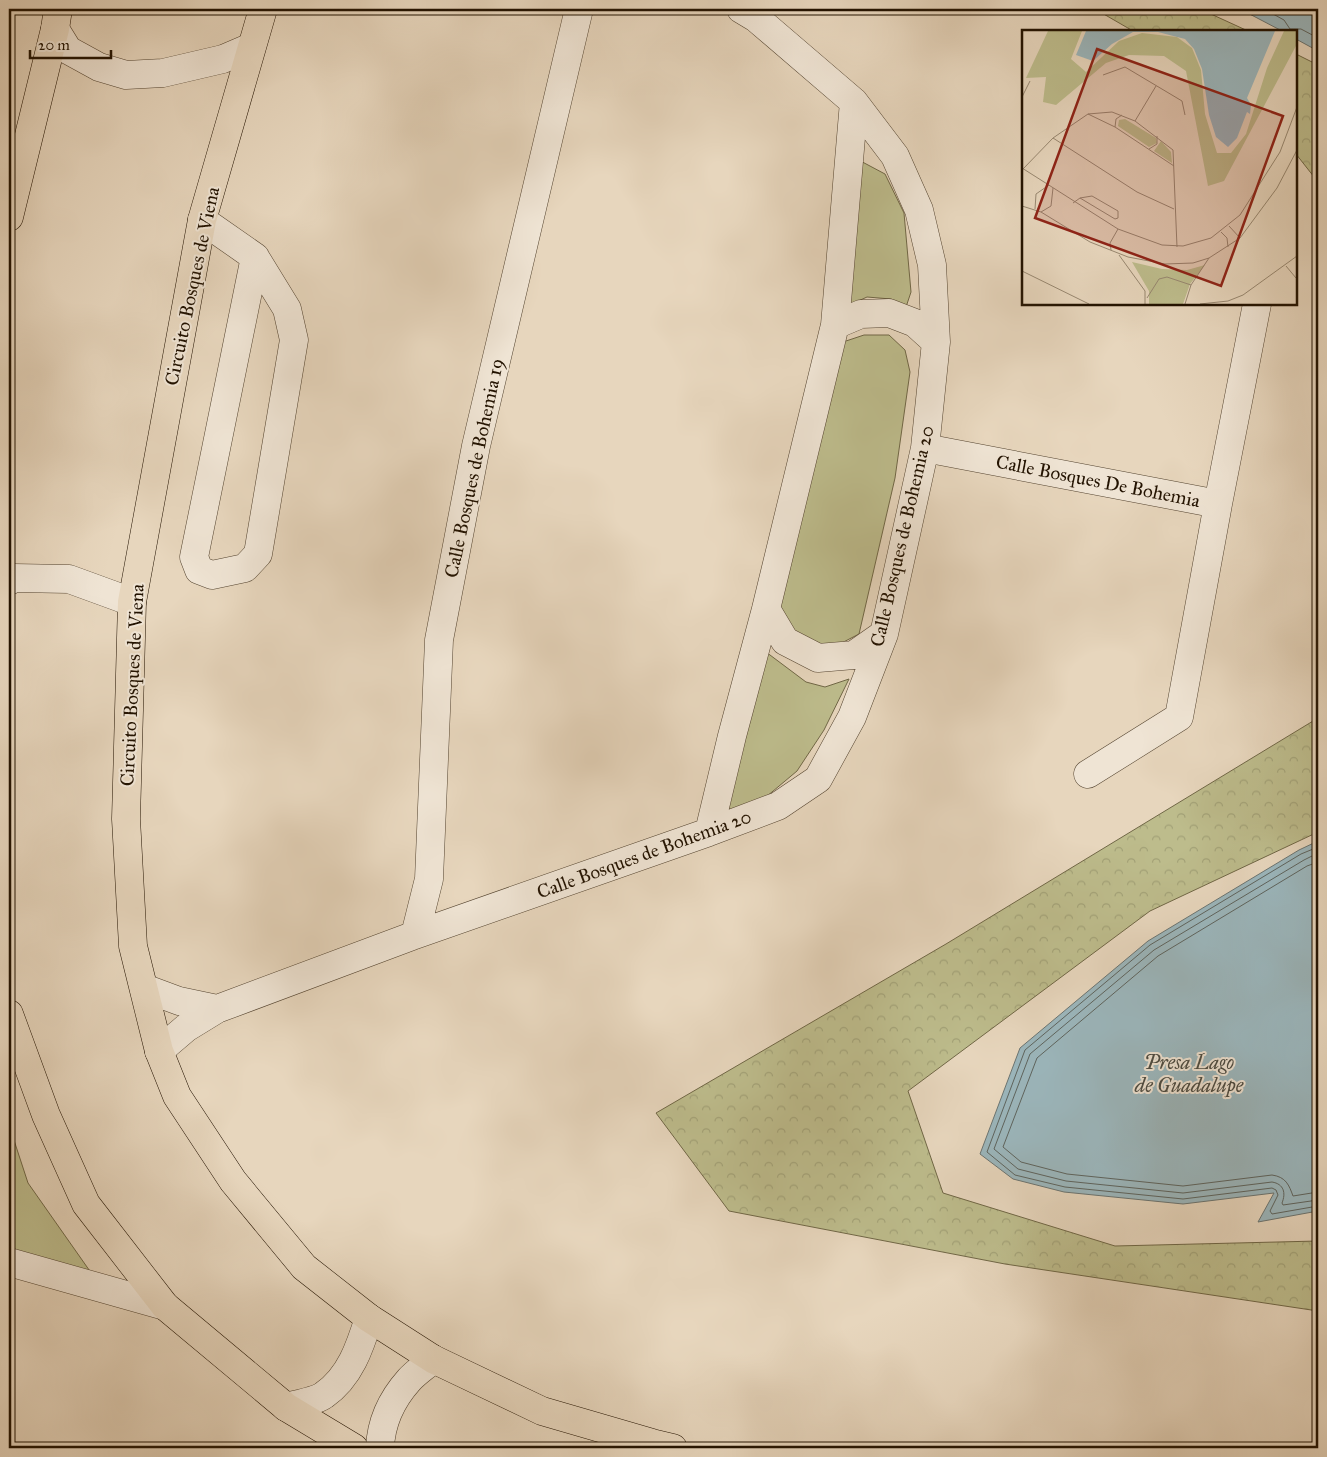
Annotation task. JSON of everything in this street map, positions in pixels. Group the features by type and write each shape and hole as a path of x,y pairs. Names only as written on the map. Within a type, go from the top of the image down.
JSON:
{"main road":[{"name":"Circuito Bosques de Viena","path":"262,9 202,220 176,353 132,602 126,819 133,946 159,1051 177,1096 233,1181 304,1267 369,1318"},
{"path":"9,217 56,19"},
{"path":"9,1014 46,1115 86,1204 165,1306 286,1407 354,1448"},
{"path":"369,1318 434,1359 542,1411 673,1448"}],"street":[{"name":"Calle Bosques de Bohemia 19","path":"415,935 429,879 439,640 476,446 579,9"},
{"name":"Calle Bosques de Bohemia 20","path":"159,1051 186,1028 217,1009 415,935 778,806 818,779 852,716 884,634 925,448 936,342 932,265 919,210 895,156 854,102 756,18 741,9"},
{"path":"56,19 68,50 98,66 126,75 164,73 224,59 251,47"},
{"path":"709,832 732,736 766,610 834,325 854,102"},
{"path":"202,220 255,257 287,310 294,340 258,554 245,568 212,575 199,570 194,557 255,257"},
{"name":"Calle Bosques De Bohemia","path":"925,448 1218,504 1257,305"},
{"path":"834,325 861,314 888,313 915,323 936,342"},
{"path":"1088,774 1179,718 1218,504"},
{"path":"9,581 14,578 69,579 132,602"},
{"path":"766,610 785,640 818,658 854,655 884,634"},
{"path":"144,988 179,1001 217,1009"},
{"path":"9,1262 165,1306"},
{"path":"286,1407 323,1396 345,1376 360,1347 369,1318"},
{"path":"380,1448 381,1433 390,1408 410,1379 434,1359"}],"green space":[{"path":"1095,9 1200,9 1246,30 1131,30"},
{"path":"1297,54 1318,65 1318,182 1297,155"},
{"path":"853,157 885,174 904,213 911,292 906,307 891,299 867,297 843,308"},
{"path":"864,335 889,335 905,350 910,372 895,478 859,634 826,651 787,631 775,608 843,342"},
{"path":"766,652 806,682 825,687 849,679 824,730 797,771 760,802 726,811"},
{"path":"1318,718 1318,832 1150,911 908,1091 943,1193 1115,1246 1318,1241 1318,1311 1005,1264 729,1211 656,1113 946,944"},
{"path":"9,1125 28,1183 106,1294 9,1263"}],"water":[{"path":"1240,9 1318,9 1318,51 1297,40 1297,30 1280,30"},
{"name":"Presa Lago de Guadalupe","path":"1318,841 1318,1211 1258,1222 1274,1193 1183,1204 1064,1192 1013,1179 980,1154 1020,1048 1148,941 1299,850"}]}
